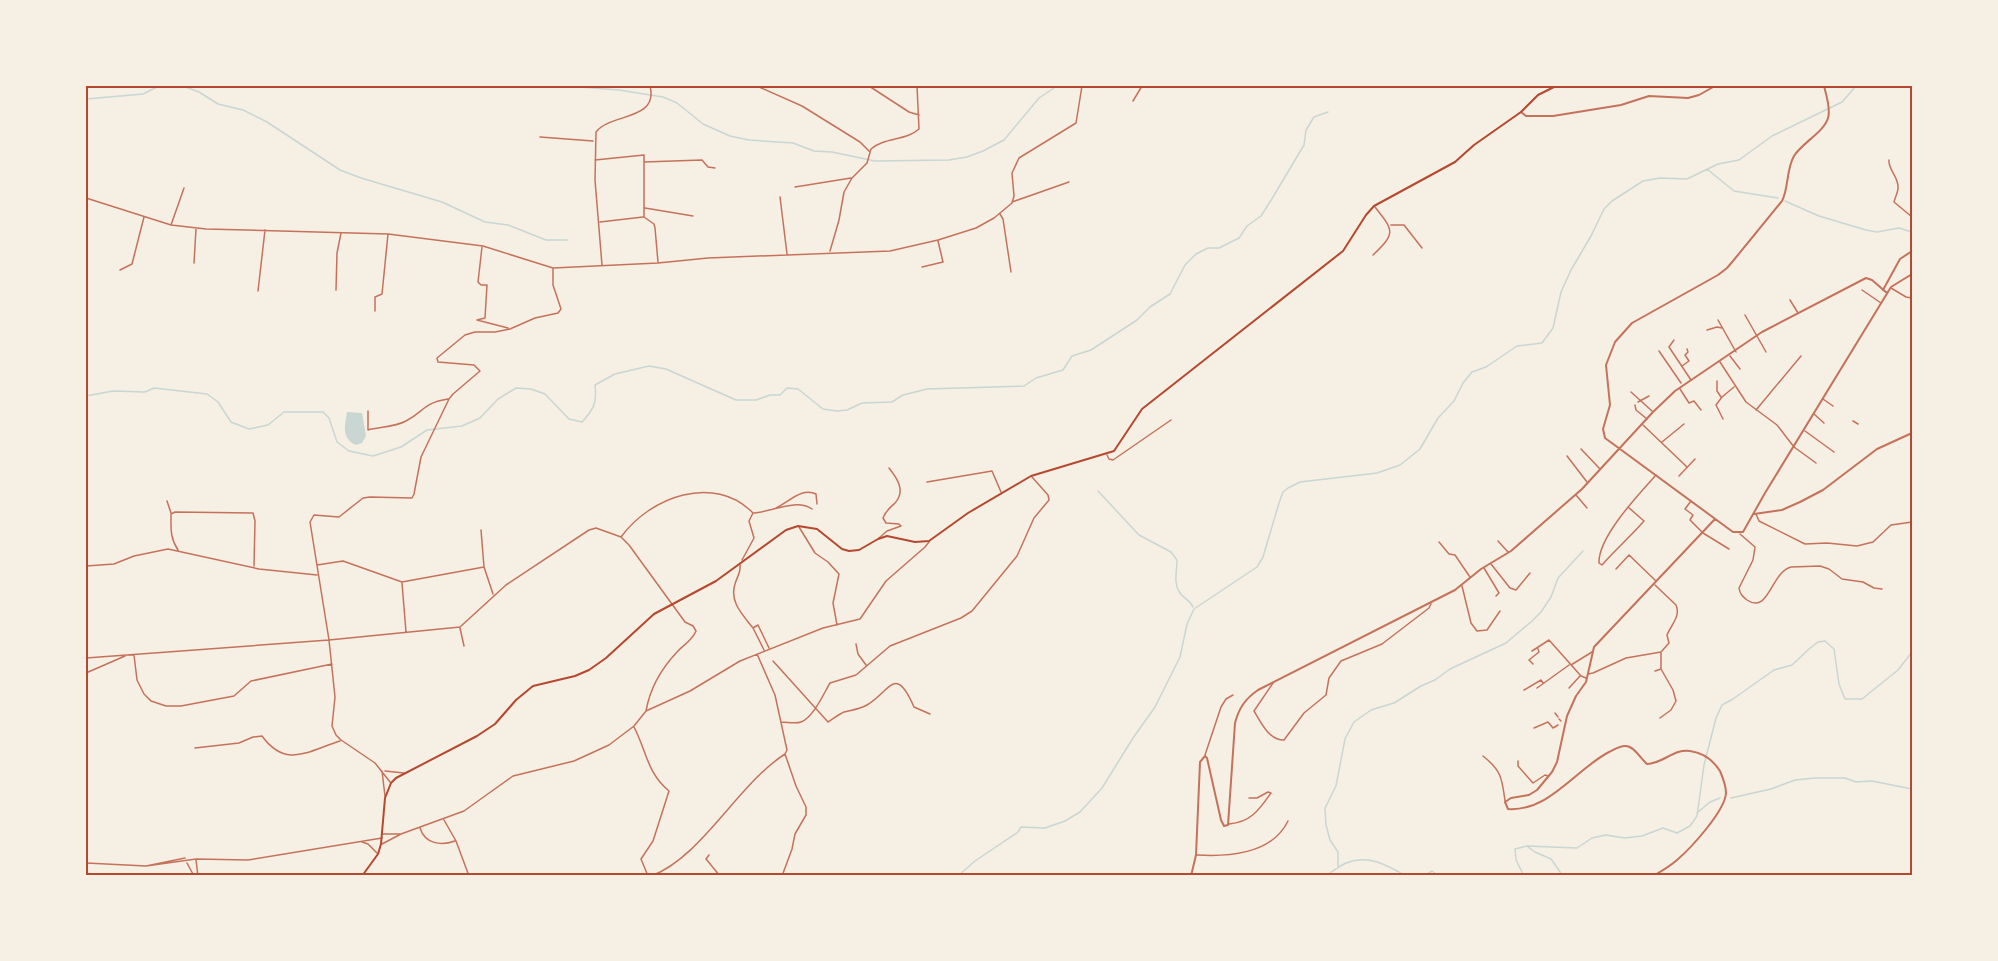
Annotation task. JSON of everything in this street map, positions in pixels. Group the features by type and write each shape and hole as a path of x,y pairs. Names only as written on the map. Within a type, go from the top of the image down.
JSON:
{"main road":[{"path":"362,876 378,854 385,798 391,783 495,724 516,700 533,686 590,670 641,626 677,602 716,581 786,530 798,526 817,529 842,549 849,551 859,550 887,536 915,542 929,541 968,513 1031,476 1107,455 1114,451 1137,416 1153,399 1343,251 1374,206 1455,162 1474,145 1521,112 1538,94 1556,86"}],"street":[{"path":"602,266 595,180 594,141 596,132 598,128 643,111 650,99 650,86"},
{"path":"757,86 802,106 860,142 869,152"},
{"path":"830,252 840,220 842,198 852,178 867,163 869,152 878,143 917,132 920,115 917,86"},
{"path":"1012,202 1015,191 1012,178 1013,168 1025,153 1076,123 1082,86"},
{"path":"1133,101 1142,86"},
{"path":"1521,112 1526,116 1553,116 1621,105 1649,96 1688,98 1715,86"},
{"path":"1824,86 1828,117 1794,156 1789,167 1786,193 1782,201 1727,268 1632,323 1616,342 1606,365 1610,405 1603,434 1605,438 1755,547 1753,560 1739,588 1742,597 1751,602 1764,601 1778,575 1791,567 1820,566 1829,569 1842,579 1863,582 1874,588 1882,589"},
{"path":"870,87 909,112 920,115"},
{"path":"540,137 594,141"},
{"path":"595,160 644,155 644,217"},
{"path":"1889,159 1888,164 1896,176 1898,187 1894,202 1912,217"},
{"path":"644,162 702,160 708,167 715,168"},
{"path":"795,187 852,178"},
{"path":"86,198 171,225 196,228 388,234 483,246 553,268 708,258 890,251 976,228 1000,213 1012,202 1070,182"},
{"path":"171,225 184,188"},
{"path":"780,197 787,255"},
{"path":"1373,255 1389,236 1390,225 1374,206"},
{"path":"644,208 693,216"},
{"path":"1000,213 1003,219 1011,272"},
{"path":"120,270 132,264 144,217"},
{"path":"600,222 644,217 654,224 658,263"},
{"path":"1390,225 1404,225 1422,248"},
{"path":"194,263 196,228"},
{"path":"258,291 265,230"},
{"path":"336,290 338,253 342,232"},
{"path":"375,311 375,297 382,294 388,234"},
{"path":"922,267 943,262 938,240"},
{"path":"483,246 478,282 481,285 487,285 485,318 477,320 510,329"},
{"path":"1883,290 1900,259 1912,251"},
{"path":"391,783 375,763 341,740 332,726 335,708 332,664 310,522 312,517 319,514 339,517 363,498 412,498 421,457 449,399 476,376 479,369 474,365 438,362 437,357 470,333 510,329 535,318 558,313 561,309 553,285 553,268"},
{"path":"1740,534 1755,514 1822,398 1887,293 1891,287 1912,274"},
{"path":"1228,825 1235,723 1248,698 1273,682 1461,586 1508,552 1575,495 1682,384 1691,381 1730,356 1758,335 1866,278 1872,280 1887,293"},
{"path":"1891,287 1906,297 1912,298"},
{"path":"1862,290 1882,304"},
{"path":"1790,300 1799,314"},
{"path":"1745,315 1766,352"},
{"path":"1719,320 1736,352"},
{"path":"1707,330 1723,328"},
{"path":"1674,340 1669,347 1691,381"},
{"path":"1681,366 1689,361 1685,355 1688,352 1687,349"},
{"path":"1659,351 1682,384"},
{"path":"1730,356 1740,369"},
{"path":"1756,410 1801,356"},
{"path":"1720,362 1746,402 1777,425 1794,447 1816,463"},
{"path":"1717,381 1717,391 1722,397"},
{"path":"1723,419 1716,407 1722,397 1735,387"},
{"path":"1680,388 1689,403 1694,401 1701,410"},
{"path":"1631,392 1639,402 1653,412"},
{"path":"1639,402 1649,396"},
{"path":"1822,398 1833,406"},
{"path":"368,411 368,430 398,424 408,420 432,402 449,399"},
{"path":"1635,405 1636,410 1647,419"},
{"path":"1813,414 1824,423"},
{"path":"1107,455 1113,460 1171,420"},
{"path":"1853,421 1858,424"},
{"path":"1642,424 1687,467"},
{"path":"1662,442 1684,424"},
{"path":"1804,430 1834,452"},
{"path":"1755,514 1782,510 1800,502 1823,490 1877,449 1912,434"},
{"path":"1581,448 1601,470"},
{"path":"1567,456 1588,483"},
{"path":"1679,476 1695,459"},
{"path":"879,538 887,531 901,526 886,523 883,518 887,510 896,502 900,491 897,478 889,468"},
{"path":"927,482 992,471 1001,493"},
{"path":"1628,507 1644,521 1602,565 1599,563 1599,554 1628,507 1656,475"},
{"path":"782,722 800,723 804,721 816,708 831,683 856,675 890,646 961,618 972,611 1017,556 1034,518 1049,500 1048,495 1031,476"},
{"path":"621,537 627,529 653,508 680,494 691,492 727,495 739,500 753,513"},
{"path":"773,509 796,495 811,492 816,494 817,504"},
{"path":"1575,495 1587,508"},
{"path":"167,501 171,514 171,540 178,550"},
{"path":"1692,501 1685,509 1693,515 1690,520 1703,533 1729,549"},
{"path":"753,513 801,505 812,509"},
{"path":"171,514 175,512 253,513 255,521 254,567"},
{"path":"753,513 750,521 754,538 740,565 733,598 753,628 764,650"},
{"path":"1755,514 1759,521 1805,544 1866,545 1880,537 1891,525 1912,522"},
{"path":"1505,802 1511,798 1529,795 1549,776 1557,762 1561,720 1587,678 1594,647 1715,519"},
{"path":"798,526 815,553 828,561 839,574 833,603 838,625"},
{"path":"86,658 329,640 460,627 493,594 589,530 596,528 621,537 685,622 693,626 696,631 677,651 651,687 646,711 634,726 609,745 582,758 513,776 473,806 444,820 401,834 381,844"},
{"path":"481,530 484,567 493,594"},
{"path":"646,711 690,691 726,668 756,653 823,628 860,619 886,581 929,541"},
{"path":"1498,541 1508,552"},
{"path":"1439,542 1449,555 1455,555 1471,578"},
{"path":"86,566 114,564 157,550 178,550 254,567 318,575"},
{"path":"1588,674 1626,658 1661,652 1669,643 1667,635 1678,615 1676,605 1629,555 1616,569"},
{"path":"316,565 343,561 402,582 484,567"},
{"path":"1491,563 1510,588 1516,590 1530,573"},
{"path":"1483,568 1499,593 1496,596"},
{"path":"402,582 406,633"},
{"path":"1461,586 1471,623 1477,631 1487,630 1500,611"},
{"path":"1273,682 1254,711 1269,734 1280,741 1284,740 1304,713 1326,695 1329,678 1341,661 1382,644 1432,606 1431,603"},
{"path":"753,628 758,626 769,649"},
{"path":"460,627 464,645"},
{"path":"1532,651 1549,640 1570,665 1581,676 1587,678"},
{"path":"856,644 858,654 866,666"},
{"path":"1541,645 1544,648"},
{"path":"1533,664 1529,660 1539,652 1537,648"},
{"path":"1537,688 1592,652"},
{"path":"1660,718 1674,707 1676,701 1673,690 1661,669 1661,652"},
{"path":"634,726 647,755 651,771 669,791 653,841 641,860 649,876 682,857 743,791 787,750 775,695 756,653"},
{"path":"134,654 137,680 144,694 151,701 166,706 181,706 234,696 250,681 332,664"},
{"path":"86,674 129,655"},
{"path":"773,662 828,722 846,712 865,706 876,699 884,689 896,684 908,692 914,707 930,714"},
{"path":"1655,671 1661,669"},
{"path":"1569,688 1581,676"},
{"path":"1524,690 1541,680 1544,684"},
{"path":"1191,876 1196,855 1200,762 1205,756 1221,707 1233,695"},
{"path":"1555,713 1561,720"},
{"path":"1534,728 1548,722 1553,728 1558,725"},
{"path":"195,748 239,743 262,736 270,746 284,756 298,755 341,740"},
{"path":"1484,756 1502,776 1508,809 1539,802 1562,788 1596,760 1618,747 1632,748 1647,764 1653,764 1683,750 1709,758 1715,764 1726,786 1724,802 1687,850 1675,862 1653,876"},
{"path":"782,876 795,834 806,815 806,807 785,754"},
{"path":"1205,756 1224,826 1245,821 1254,816 1271,793 1250,798"},
{"path":"1518,761 1518,766 1533,783 1545,775 1549,776"},
{"path":"382,770 405,773"},
{"path":"382,770 385,798"},
{"path":"444,820 456,841 469,876"},
{"path":"1196,855 1239,854 1250,851 1276,838 1288,821"},
{"path":"420,828 422,834 431,842 456,841"},
{"path":"86,862 154,866 196,859 248,860 401,834"},
{"path":"358,842 368,844 378,854"},
{"path":"709,855 706,859 720,876"},
{"path":"146,866 185,858"},
{"path":"196,859 198,876"},
{"path":"187,863 194,876"}],"shaded area":[{"path":"347,412 362,413 366,436 362,443 356,445 346,435"}],"waterway":[{"path":"86,99 143,94 159,86"},
{"path":"183,86 199,92 218,104 243,110 267,122 340,170 442,202 485,222 508,225 546,240 567,240"},
{"path":"567,86 619,90 663,97 677,103 703,124 730,136 749,140 793,143 814,151 832,152 875,161 949,160 983,151 1004,140 1039,98 1054,88"},
{"path":"958,876 975,861 1018,832 1021,827 1045,828 1065,821 1080,812 1102,788 1155,707 1180,657 1187,624 1194,609 1257,567 1263,557 1283,492 1300,482 1377,473 1400,465 1420,449 1438,418 1454,401 1463,383 1472,372 1486,367 1517,346 1542,343 1553,328 1561,292 1571,270 1604,209 1612,201 1643,181 1660,178 1687,179 1718,164 1739,160 1772,136 1842,102 1856,86"},
{"path":"86,396 113,391 145,392 154,388 207,394 218,402 231,422 249,429 268,425 284,412 323,412 329,418 337,442 349,451 373,456 401,447 427,430 462,426 480,418 498,399 516,388 531,389 545,394 569,419 582,422 594,405 595,385 615,374 649,366 666,369 736,400 756,400 770,395 780,395 787,388 798,389 823,409 837,411 847,410 862,403 892,402 903,395 927,389 1024,386 1036,378 1063,370 1072,356 1091,350 1137,320 1150,307 1170,294 1185,265 1196,254 1208,248 1219,248 1239,238 1247,226 1261,216 1273,197 1304,145 1306,130 1314,117 1328,112"},
{"path":"1707,169 1734,191 1778,198"},
{"path":"1785,201 1819,216 1866,230 1877,232 1899,228 1912,232"},
{"path":"1098,491 1139,535 1171,552 1177,560 1178,589 1193,607"},
{"path":"1338,868 1338,852 1330,840 1325,808 1336,786 1345,739 1354,722 1371,710 1394,703 1450,669 1506,643 1541,612 1551,597 1558,578 1583,551"},
{"path":"1524,876 1516,860 1515,849 1527,846 1577,848 1592,838 1606,835 1625,838 1642,836 1663,828 1677,833 1690,826 1697,816 1704,765 1716,718 1722,705 1774,670 1792,665 1818,642 1825,641 1834,649 1839,684 1845,699 1862,699 1898,670 1912,652"},
{"path":"1731,798 1771,789 1795,780 1815,778 1845,778 1856,782 1872,781 1912,789"},
{"path":"1697,813 1710,802 1720,798"},
{"path":"1528,847 1551,859 1563,876"},
{"path":"1325,876 1346,863 1362,860 1377,862 1406,876"},
{"path":"1424,876 1432,871 1439,876"}]}
